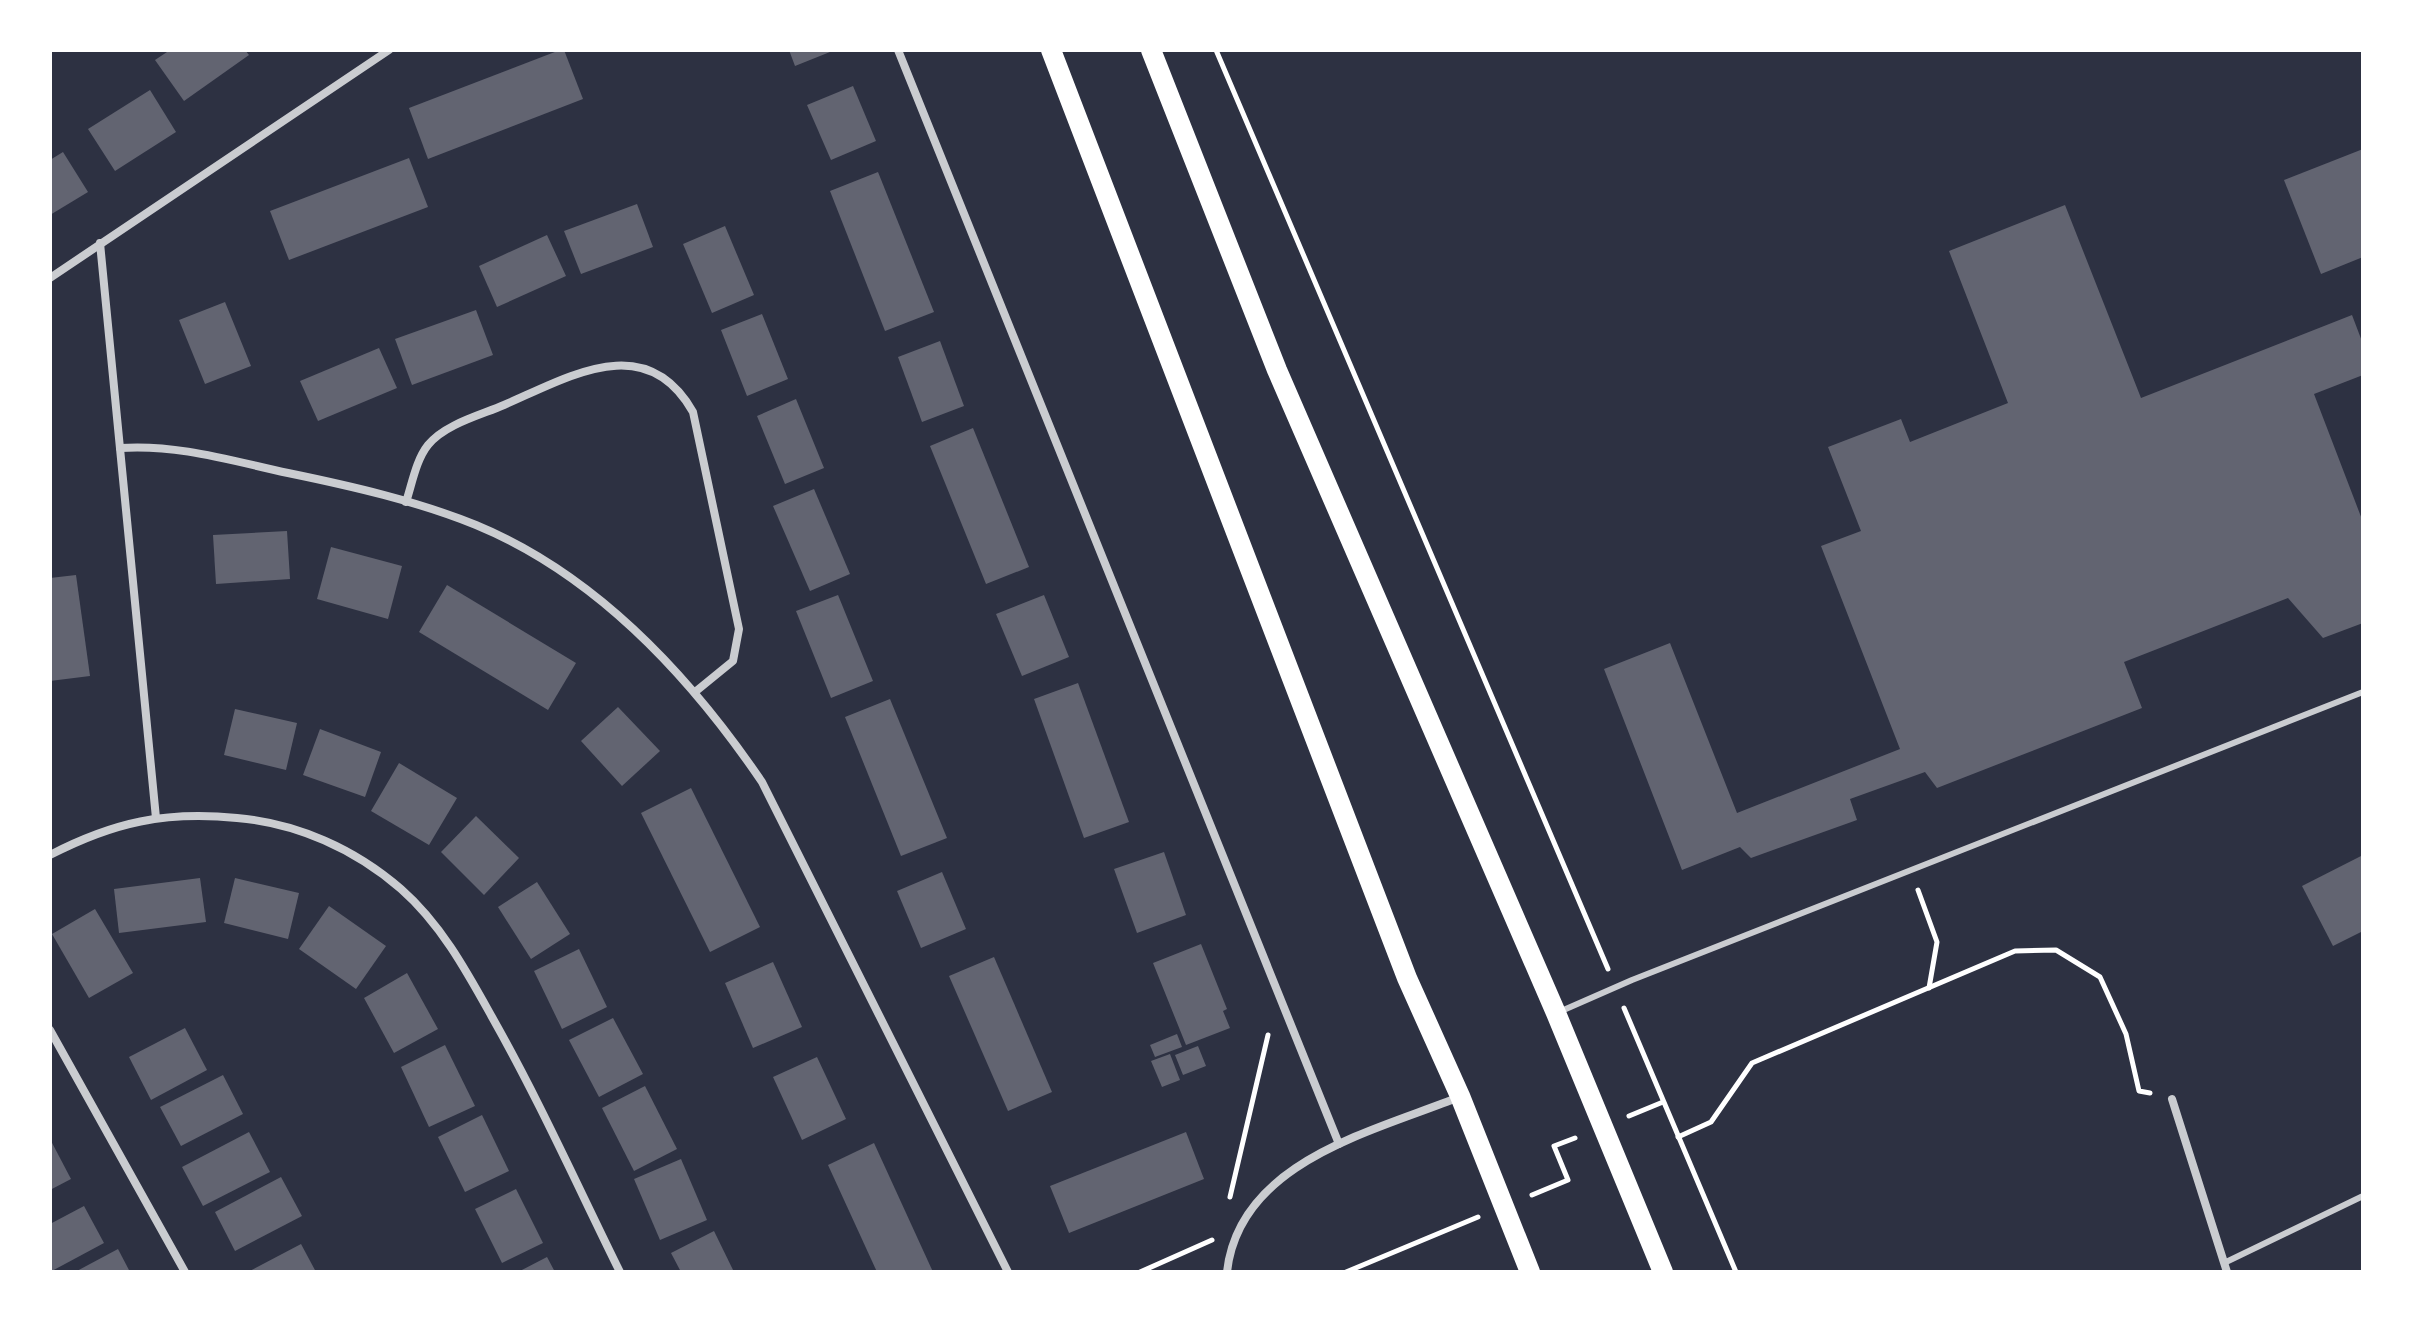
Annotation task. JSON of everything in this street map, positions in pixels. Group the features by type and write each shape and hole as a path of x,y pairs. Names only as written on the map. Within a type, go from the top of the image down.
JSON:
{"main road":[{"path":"1051,50 1402,963 1460,1096 1530,1272"},
{"path":"1151,50 1277,370 1556,1013 1663,1272"}],"street":[{"path":"50,278 389,50"},
{"path":"898,50 1339,1144"},
{"path":"100,243 156,818"},
{"path":"406,502 427,446 454,427 594,367 641,367 672,384 693,412 739,629 733,661 695,692"},
{"path":"120,448 175,448 406,502 477,526 549,564 648,641 725,728 762,782 1008,1272"},
{"path":"50,855 94,832 156,818 203,815 295,828 371,866 402,890 461,962 515,1058 620,1272"},
{"path":"50,1030 185,1272"},
{"path":"1227,1272 1241,1230 1259,1201 1304,1161 1460,1096"},
{"path":"2172,1099 2226,1268"}],"lane":[{"path":"1556,1013 1909,870 2363,692"},
{"path":"2226,1268 2363,1196"}],"path":[{"path":"1216,50 1504,724"},
{"path":"1909,870 1937,942 1929,989"},
{"path":"1678,1137 1711,1122 1752,1063 2015,951 2056,950 2100,977 2126,1034 2139,1091 2172,1099"},
{"path":"1229,1199 1278,993"},
{"path":"1537,1193 1568,1180 1554,1146 1588,1132"},
{"path":"1346,1272 1462,1224"},
{"path":"1140,1272 1221,1235"}],"building":[{"path":"170,50 245,50 249,55 184,101 155,60"},
{"path":"564,50 583,99 428,159 409,108"},
{"path":"789,50 835,50 795,66"},
{"path":"853,86 876,141 831,160 807,105"},
{"path":"150,90 176,132 115,171 88,129"},
{"path":"2363,149 2363,257 2321,274 2284,180"},
{"path":"63,152 88,192 50,215 50,160"},
{"path":"409,158 428,207 289,260 270,211"},
{"path":"878,172 934,312 885,331 830,191"},
{"path":"637,204 653,247 581,274 564,231"},
{"path":"2065,205 2141,398 2352,315 2363,344 2363,375 2314,394 2363,522 2363,623 2323,638 2288,598 2124,662 2142,708 1937,788 1925,772 1850,799 1857,820 1751,858 1740,847 1682,870 1604,669 1670,643 1737,813 1900,749 1821,546 1861,531 1828,447 1901,419 1910,442 2008,403 1949,251"},
{"path":"725,226 754,295 712,313 683,244"},
{"path":"547,235 566,276 497,307 479,266"},
{"path":"225,302 251,366 205,384 179,320"},
{"path":"476,310 493,355 412,385 395,339"},
{"path":"762,314 788,379 747,396 721,330"},
{"path":"940,341 964,406 922,422 898,357"},
{"path":"379,348 397,388 318,421 300,381"},
{"path":"796,399 824,468 785,484 757,416"},
{"path":"973,428 1029,567 986,584 930,446"},
{"path":"814,489 850,574 810,591 773,506"},
{"path":"287,531 290,579 216,584 213,535"},
{"path":"331,547 402,566 388,619 317,599"},
{"path":"76,575 90,676 50,681 50,578"},
{"path":"447,585 576,663 548,710 419,632"},
{"path":"838,595 873,681 831,698 796,611"},
{"path":"1044,595 1069,657 1022,676 996,614"},
{"path":"1078,683 1129,822 1084,838 1034,699"},
{"path":"890,699 947,838 901,856 845,717"},
{"path":"618,707 660,751 622,786 581,741"},
{"path":"235,709 297,723 286,770 224,755"},
{"path":"320,729 381,752 365,797 303,775"},
{"path":"399,763 457,798 429,845 371,811"},
{"path":"691,788 760,927 710,952 641,813"},
{"path":"476,816 519,858 484,895 441,852"},
{"path":"1164,852 1186,915 1137,933 1114,869"},
{"path":"2363,855 2363,931 2333,946 2302,886"},
{"path":"942,872 966,929 921,948 897,891"},
{"path":"200,878 206,922 119,933 114,889"},
{"path":"235,878 299,893 288,939 224,923"},
{"path":"537,882 570,934 531,959 498,907"},
{"path":"329,906 386,946 356,989 299,949"},
{"path":"95,909 133,973 89,998 52,934"},
{"path":"1201,944 1227,1009 1223,1011 1230,1028 1186,1045 1153,963"},
{"path":"579,949 607,1007 562,1029 534,971"},
{"path":"994,957 1052,1092 1008,1111 949,976"},
{"path":"773,962 802,1027 753,1048 725,983"},
{"path":"407,973 438,1029 394,1053 364,998"},
{"path":"613,1018 643,1074 599,1097 569,1040"},
{"path":"185,1028 207,1070 151,1100 129,1057"},
{"path":"1177,1034 1182,1047 1155,1057 1150,1045"},
{"path":"445,1045 475,1106 429,1127 401,1067"},
{"path":"1198,1046 1206,1066 1183,1075 1175,1055"},
{"path":"1170,1054 1180,1080 1162,1087 1151,1061"},
{"path":"817,1057 846,1119 802,1140 773,1077"},
{"path":"223,1075 243,1114 181,1146 160,1107"},
{"path":"645,1086 677,1149 634,1171 602,1108"},
{"path":"482,1115 509,1171 465,1192 438,1137"},
{"path":"249,1132 270,1172 203,1206 182,1167"},
{"path":"1186,1132 1204,1179 1069,1233 1050,1186"},
{"path":"50,1139 71,1179 50,1190"},
{"path":"874,1143 933,1272 877,1272 828,1165"},
{"path":"681,1159 707,1220 660,1240 634,1179"},
{"path":"281,1177 302,1216 235,1251 215,1212"},
{"path":"516,1189 543,1243 502,1263 475,1209"},
{"path":"84,1206 104,1243 50,1272 50,1224"},
{"path":"714,1231 734,1272 681,1272 671,1253"},
{"path":"301,1244 316,1272 248,1272"},
{"path":"118,1249 130,1272 75,1272"},
{"path":"547,1257 555,1272 518,1272"}]}
